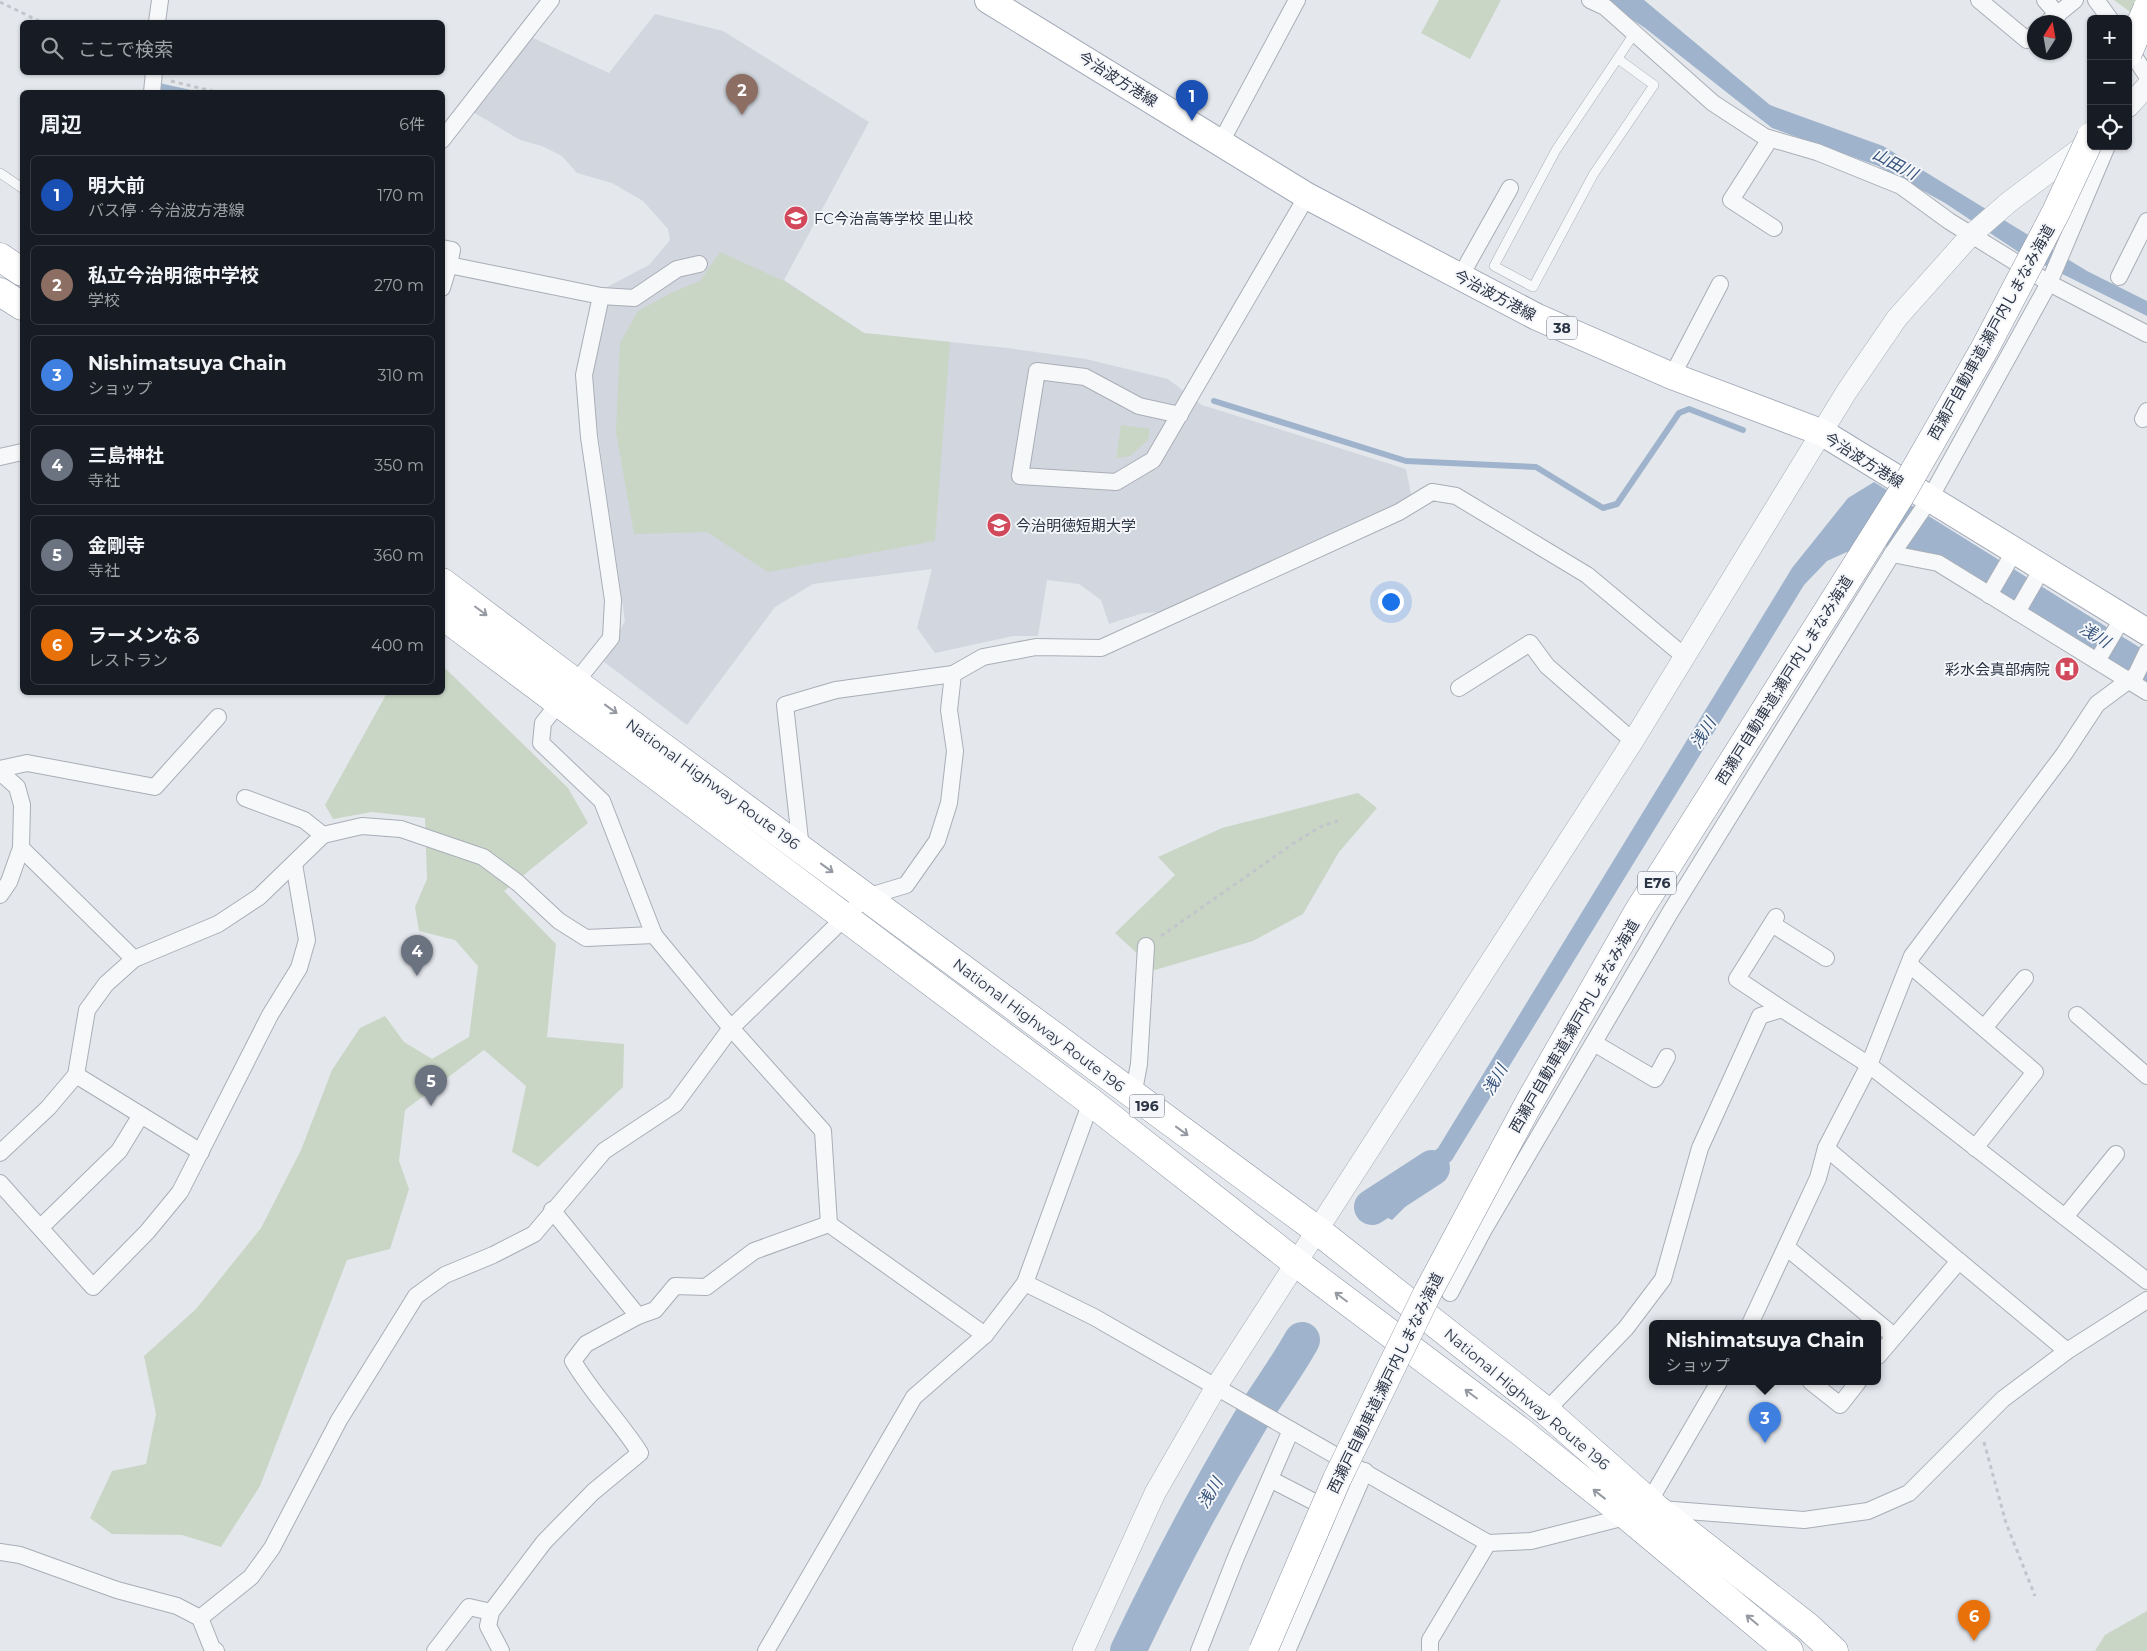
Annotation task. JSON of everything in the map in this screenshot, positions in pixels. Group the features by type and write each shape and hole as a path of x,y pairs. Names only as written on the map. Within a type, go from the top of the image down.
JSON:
{"highway":[{"path":"2132,44 2147,9"},
{"name":"西瀬戸自動車道;瀬戸内しまなみ海道","path":"1263,1651 1341,1470 1428,1292 1529,1103 1638,912 1900,496 1985,348 2056,212 2087,147"},
{"path":"0,257 20,271"},
{"path":"0,292 20,305"},
{"name":"National Highway Route 196","path":"445,585 568,693 845,917 1091,1102 1295,1262 1520,1431 1644,1509 1807,1626 1834,1651"},
{"name":"National Highway Route 196","path":"445,617 568,693 801,849 1317,1230 1546,1411 1789,1651"}],"main road":[{"name":"今治波方港線","path":"988,0 1307,196 1460,277 1527,298 1672,376 1823,434 2014,553 2122,619 2147,632"}],"street":[{"path":"157,20 160,0"},
{"path":"445,136 551,0"},
{"path":"1221,142 1297,0"},
{"path":"1590,0 1610,6 1634,34 1713,103 1770,139 1817,152 1901,186 1971,235 2049,283 2147,334"},
{"path":"1980,0 2027,40"},
{"path":"2044,0 2052,15"},
{"path":"2057,15 2075,0"},
{"path":"2096,0 2107,15"},
{"path":"2132,54 2147,76"},
{"path":"152,90 154,75"},
{"path":"2130,105 2147,86"},
{"path":"1770,139 1731,200 1774,228"},
{"path":"1083,1651 1156,1493 1216,1387 1295,1262 1633,742 1684,656 1823,434 1846,391 1897,318 1971,235 2008,202 2087,142"},
{"path":"1450,1293 1483,1231 1671,911 1892,554 1929,500 2049,283 2105,150"},
{"path":"1460,277 1510,188"},
{"path":"1180,415 1139,406 1085,377 1038,371 1020,476 1116,482 1153,460 1180,415 1307,196"},
{"path":"2119,277 2147,222"},
{"path":"445,249 452,250 445,278"},
{"path":"449,264 600,296 634,298 677,269 699,264"},
{"path":"1672,376 1720,284"},
{"path":"600,296 584,375 589,437 613,600 611,638 544,723 541,743 602,801 654,935 731,1028 823,1131 830,1224"},
{"path":"0,457 20,452"},
{"path":"801,849 785,705 836,690 953,674 983,658 1036,647 1101,648 1399,512 1432,492 1456,496 1587,575 1684,656"},
{"path":"1990,594 2014,553"},
{"path":"1892,554 1938,563 2097,662 2132,678 2147,692"},
{"path":"2017,611 2042,570"},
{"path":"2097,662 2122,619"},
{"path":"1459,688 1530,643 1547,666 1633,742"},
{"path":"1752,1320 1818,1178 1826,1148 1869,1065 1912,956 2064,754 2097,704 2132,678 2147,652"},
{"path":"200,1618 251,1577 272,1548 339,1420 416,1296 445,1275 493,1256 534,1234 552,1210 604,1151 674,1104 731,1028 866,897 906,885 938,841 949,803 955,751 949,710 953,674"},
{"path":"0,770 28,763 155,787 218,717"},
{"path":"0,770 17,787 22,805 21,848 9,882 0,895"},
{"path":"245,798 304,820 323,835"},
{"path":"0,1153 48,1108 76,1075 87,1010 106,984 134,959 218,924 259,897 323,835 362,826 402,829 483,857 518,883 559,921 586,938 654,935"},
{"path":"21,848 134,959"},
{"path":"0,1183 93,1288 147,1232 180,1192 270,1015 299,968 307,940 294,864"},
{"path":"1826,958 1774,920 1736,979 1869,1065 2147,1281"},
{"path":"1133,1096 1139,1064 1146,946"},
{"path":"1910,965 2035,1072 1975,1148"},
{"path":"1984,1028 2025,978"},
{"path":"1546,1411 1626,1328 1663,1279 1700,1148 1760,1016 1782,1009"},
{"path":"2077,1015 2147,1077"},
{"path":"1594,1042 1655,1079 1667,1056"},
{"path":"76,1075 201,1152"},
{"path":"766,1651 914,1397 985,1335 1025,1283 1091,1102"},
{"path":"40,1227 118,1151 141,1115"},
{"path":"1826,1148 2067,1351"},
{"path":"2065,1217 2116,1154"},
{"path":"552,1210 638,1316"},
{"path":"501,1651 488,1626 491,1612 544,1542 593,1492 640,1454 620,1422 590,1388 573,1361 586,1344 638,1316 654,1310 675,1286 706,1287 754,1251 830,1224"},
{"path":"830,1224 985,1335"},
{"path":"1786,1247 1875,1320"},
{"path":"1881,1352 1959,1261"},
{"path":"1025,1283 1094,1317 1488,1543 1531,1541 1644,1509 1804,1520 1868,1511 1909,1493 2003,1399 2067,1351 2147,1300"},
{"path":"1881,1325 1894,1336"},
{"path":"1644,1509 1717,1385"},
{"path":"1815,1385 1840,1405 1856,1385"},
{"path":"1199,1651 1236,1557 1291,1430"},
{"path":"1287,1651 1365,1472"},
{"path":"1270,1479 1344,1517"},
{"path":"1430,1651 1430,1640 1488,1543"},
{"path":"0,1552 20,1555 117,1590 177,1606 200,1618 212,1648 216,1651"},
{"path":"435,1651 469,1607 491,1612"}],"lane":[{"path":"1618,59 1654,85 1593,175 1527,298 1494,266 1556,150 1634,34"},
{"path":"0,174 20,187"}],"path":[{"path":"0,2 37,20"},
{"path":"157,75 209,90"},
{"path":"1146,946 1297,841 1322,826 1338,821"},
{"path":"1979,1422 2006,1523 2036,1596"}],"shaded area":[{"path":"655,14 723,31 869,122 784,280 864,333 1008,348 1086,359 1168,379 1202,405 1406,469 1412,499 1162,612 1143,613 1109,624 1101,600 1079,584 1047,580 1038,636 1013,636 935,653 917,628 932,569 813,584 775,607 687,725 603,661 625,621 589,371 605,288 649,265 670,240 668,229 643,201 612,183 577,173 562,156 542,146 520,140 473,112 518,31 609,73"}],"green space":[{"path":"1439,0 1501,0 1470,59 1421,33"},
{"path":"2114,0 2136,0 2130,12"},
{"path":"720,252 784,281 864,333 950,342 935,541 768,572 707,532 634,534 616,432 620,343 638,311 671,293 700,281"},
{"path":"1121,425 1150,429 1148,440 1130,456 1116,458"},
{"path":"446,669 568,788 588,823 504,891 556,944 547,1037 624,1044 623,1087 538,1167 512,1152 526,1086 484,1050 405,1110 399,1161 409,1189 390,1249 347,1260 260,1486 221,1547 182,1535 112,1534 90,1518 112,1471 146,1464 156,1414 144,1356 196,1309 261,1228 301,1150 332,1070 360,1028 385,1016 404,1042 432,1059 469,1037 478,966 455,940 419,931 415,907 427,879 425,818 372,812 333,819 325,805 386,695 445,695"},
{"path":"1358,793 1377,808 1339,852 1303,914 1253,941 1155,970 1115,933 1175,875 1158,857 1222,828"},
{"path":"2147,1611 2147,1651 2095,1651 2105,1635"}],"water":[{"name":"山田川","path":"1603,0 1644,0 1770,105 1883,146 2087,271 2147,301 2147,316 2020,253 1945,203 1878,166 1772,128 1645,28"},
{"path":"159,83 191,90 160,90"},
{"path":"1874,482 2147,652 2147,682 1912,552 1886,546 1858,547 1827,561 1804,585 1452,1160 1392,1220 1382,1215 1397,1180 1438,1148 1792,568 1848,498"}],"waterway":[{"path":"1214,401 1406,461 1536,467 1603,508 1617,504 1679,413 1689,409 1743,430"},
{"name":"浅川","path":"1372,1207 1432,1168"},
{"name":"浅川","path":"1128,1651 1201,1507 1249,1423 1302,1340"}],"place":[{"name":"私立今治明徳中学校","path":"742,115"},
{"name":"明大前","path":"1192,121"},
{"name":"FC今治高等学校 里山校","path":"796,218"},
{"name":"今治明徳短期大学","path":"999,525"},
{"name":"彩水会真部病院","path":"2067,669"},
{"name":"三島神社","path":"417,976"},
{"name":"金剛寺","path":"431,1106"},
{"name":"Nishimatsuya Chain","path":"1765,1443"},
{"name":"ラーメンなる","path":"1974,1641"}]}
